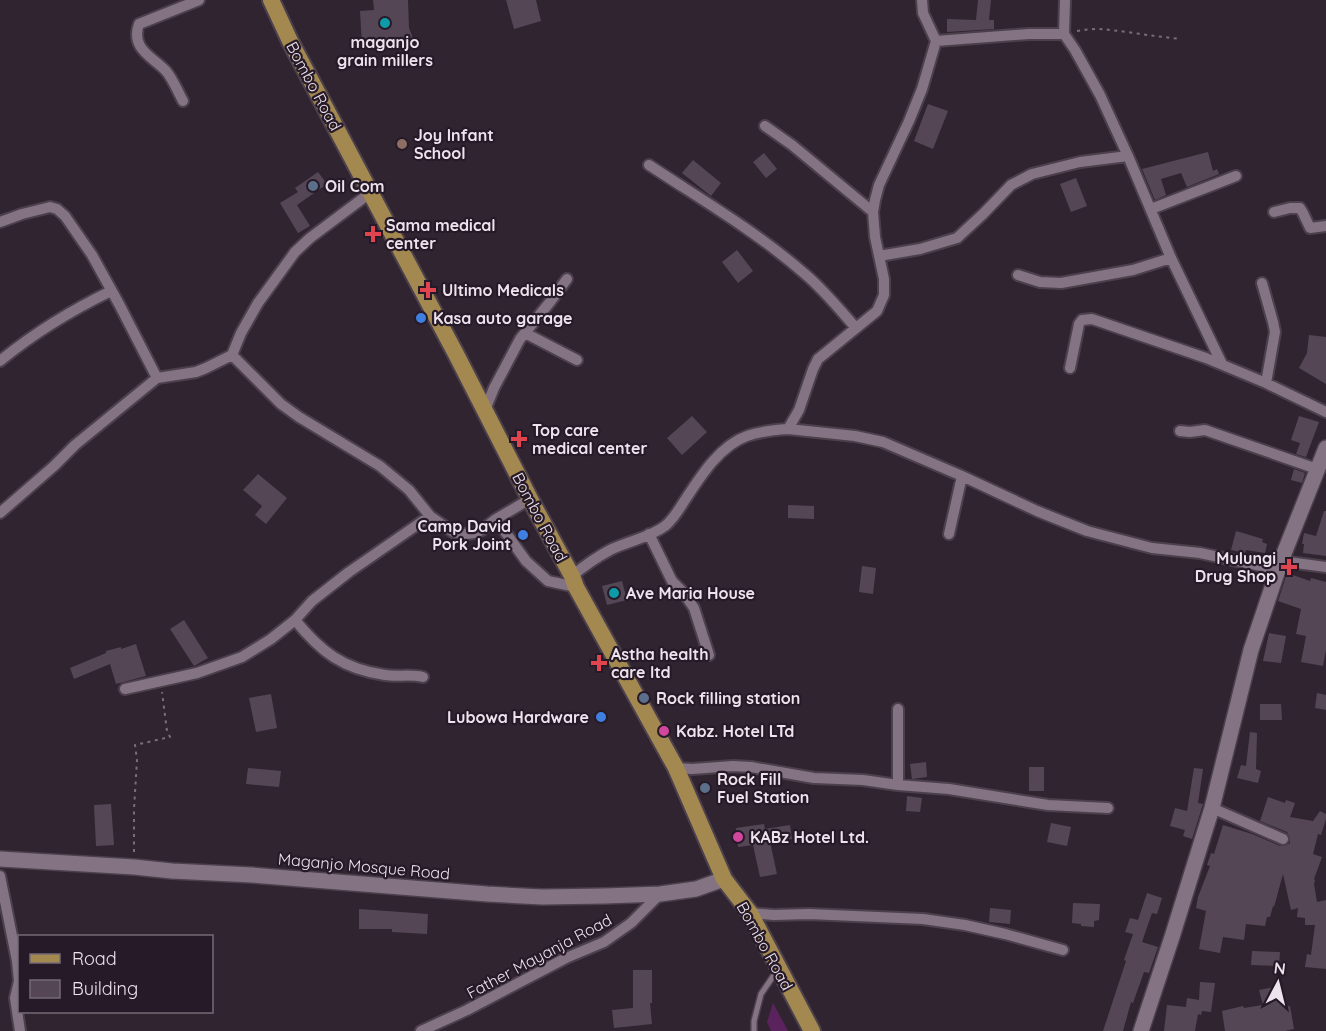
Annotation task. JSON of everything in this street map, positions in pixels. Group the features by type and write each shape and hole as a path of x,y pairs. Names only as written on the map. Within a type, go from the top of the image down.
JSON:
{"main road":[{"name":"Bombo Road","path":"271,0 290,41 530,499 676,768 724,879 750,913 812,1031"}],"street":[{"path":"183,101 167,72 144,53 139,45 137,31 139,24 199,0"},
{"path":"788,429 799,410 818,359 876,311 884,295 884,279 873,212 879,185 922,89 936,41 923,12 922,0"},
{"path":"1065,0 1064,34 1100,95 1171,258 1222,364"},
{"path":"936,41 1029,34 1064,34"},
{"path":"765,126 792,145 873,212"},
{"path":"879,255 920,249 957,238 1011,185 1032,174 1080,162 1128,156"},
{"path":"649,165 744,227 782,255 807,276 856,328"},
{"path":"1151,210 1236,176"},
{"path":"0,513 75,445 157,378 196,372 232,355 258,303 295,252 310,238 370,194"},
{"path":"0,222 50,207 57,209 65,216 92,255 157,378"},
{"path":"1274,212 1300,208 1310,228 1326,226"},
{"path":"1018,275 1040,282 1061,282 1133,270 1171,258"},
{"path":"485,410 520,339 567,279"},
{"path":"1262,283 1275,332 1266,383"},
{"path":"0,361 52,323 111,291"},
{"path":"1070,368 1078,324 1082,320 1092,319 1222,364 1326,412"},
{"path":"525,333 577,360"},
{"path":"232,355 281,404 298,417 380,466 409,490 430,516 453,532 466,534 482,530 530,499"},
{"path":"496,519 526,561 548,581 574,581 587,564 610,550 664,526 675,517 706,471 729,445 746,436 764,431 788,429 855,436 884,442 1087,531 1152,548 1280,565 1326,567"},
{"path":"1180,431 1205,430 1317,469"},
{"path":"1141,1031 1212,808 1251,650 1280,565 1326,448"},
{"path":"950,534 962,476"},
{"path":"125,689 197,673 242,657 271,639 295,620 312,601 349,572 430,516"},
{"path":"649,534 672,580 694,608 709,655"},
{"path":"295,620 316,644 356,669 386,675 423,677"},
{"path":"897,709 898,785"},
{"path":"676,768 733,766 814,778 863,780 950,789 1048,805 1108,808"},
{"path":"1212,808 1283,839"},
{"name":"Maganjo Mosque Road","path":"0,859 542,897 660,894 696,889 724,879"},
{"path":"0,876 18,971"},
{"name":"Father Mayanja Road","path":"422,1031 566,958 604,942 631,923 660,894"},
{"path":"750,913 923,919 965,925 1063,950"},
{"path":"18,985 15,998 20,1031"}],"lane":[{"path":"754,1031 754,1021 761,994 779,968"}],"path":[{"path":"1064,34 1093,28 1108,28 1181,39"},
{"path":"134,867 137,760 135,745 170,737 167,731 161,680"}],"shaded area":[{"path":"773,1003 788,1031 771,1031 767,1022"}],"building":[{"name":"maganjo grain millers","path":"373,0 408,0 409,28 414,41 362,44 360,11 374,10"},
{"path":"506,0 536,0 541,21 514,29"},
{"path":"978,0 991,0 989,20 994,20 994,29 947,32 947,19 976,20"},
{"path":"928,104 948,111 933,149 914,141"},
{"path":"1208,152 1213,171 1217,169 1219,174 1187,187 1181,173 1161,179 1166,195 1155,200 1142,169"},
{"path":"764,153 777,169 766,178 753,162"},
{"path":"693,160 721,183 711,196 682,173"},
{"path":"318,172 327,184 297,205 310,226 298,233 280,203 298,192 295,188"},
{"path":"1076,178 1087,206 1071,212 1060,184"},
{"path":"737,250 753,271 738,283 722,262"},
{"path":"1309,335 1326,337 1326,384 1299,368 1307,353"},
{"path":"692,416 707,432 682,455 667,438"},
{"path":"1299,416 1319,422 1306,457 1296,454 1300,443 1291,440"},
{"path":"1294,469 1305,473 1302,483 1291,480"},
{"path":"258,474 287,498 266,524 255,515 262,506 243,490"},
{"path":"788,505 814,506 814,519 788,518"},
{"path":"1324,511 1326,511 1326,556 1303,553 1304,533 1316,536"},
{"path":"1236,531 1263,539 1262,542 1267,544 1265,553 1231,550"},
{"path":"862,566 876,568 873,594 859,592"},
{"path":"1287,573 1310,581 1311,578 1326,582 1326,650 1323,666 1301,662 1306,636 1296,634 1301,609 1278,601"},
{"name":"Ave Maria House","path":"622,581 627,600 607,605 602,586"},
{"path":"184,620 208,658 194,666 170,629"},
{"path":"1269,633 1286,636 1281,663 1263,661"},
{"path":"136,644 146,676 116,684 110,664 74,679 70,668 106,653 106,651"},
{"path":"1317,693 1326,695 1326,710 1315,708"},
{"path":"271,694 277,728 256,732 249,698"},
{"path":"1260,704 1281,704 1282,720 1260,720"},
{"path":"1250,732 1257,733 1256,769 1261,771 1258,783 1237,778 1241,765 1246,766"},
{"path":"926,762 927,777 912,779 910,764"},
{"path":"1029,767 1044,767 1044,791 1029,791"},
{"path":"248,768 281,771 279,787 246,784"},
{"path":"1194,768 1203,769 1198,803 1203,804 1192,839 1183,836 1185,830 1170,826 1175,808 1187,811"},
{"path":"907,796 922,798 920,812 906,811"},
{"path":"1268,797 1285,803 1286,800 1295,803 1290,817 1313,821 1320,811 1326,814 1313,854 1322,857 1314,884 1317,902 1326,900 1326,969 1305,967 1307,954 1311,955 1315,925 1305,925 1305,918 1297,917 1298,908 1291,910 1283,874 1274,907 1270,917 1267,917 1265,926 1246,924 1244,940 1223,937 1220,953 1199,949 1206,911 1196,908 1198,897 1210,866 1207,865 1211,853 1214,854 1223,825 1280,846 1290,843 1287,832 1260,821"},
{"path":"111,804 114,845 96,846 94,805"},
{"path":"1051,823 1071,827 1067,846 1047,842"},
{"path":"764,824 765,829 790,825 792,839 770,842 777,874 760,877 753,845 738,847 736,828"},
{"path":"1147,893 1162,898 1157,914 1152,913 1142,942 1158,947 1149,973 1144,972 1133,1003 1131,1002 1123,1031 1103,1031 1133,934 1125,932 1130,918 1138,920"},
{"path":"1073,903 1100,904 1099,920 1094,921 1094,927 1072,923"},
{"path":"990,908 1011,910 1010,924 989,922"},
{"path":"359,909 428,914 427,934 392,932 392,929 359,929"},
{"path":"1252,951 1280,952 1279,966 1251,965"},
{"path":"633,970 652,970 652,1003 650,1003 652,1024 614,1028 612,1010 633,1008"},
{"path":"1200,982 1215,983 1211,1012 1202,1011 1201,1015 1198,1014 1195,1031 1164,1031 1167,1005 1186,1007 1187,998 1199,1000"},
{"path":"1274,987 1278,1002 1283,1001 1284,1007 1290,1006 1294,1029 1225,1031 1222,1011 1243,1006 1244,1008 1263,1005 1259,990"}],"place":[{"name":"maganjo grain millers","path":"385,23"},
{"name":"Joy Infant School","path":"402,144"},
{"name":"Oil Com","path":"313,186"},
{"name":"Sama medical center","path":"373,234"},
{"name":"Ultimo Medicals","path":"428,290"},
{"name":"Kasa auto garage","path":"421,318"},
{"name":"Top care medical center","path":"519,439"},
{"name":"Camp David Pork Joint","path":"523,535"},
{"name":"Mulungi Drug Shop","path":"1289,567"},
{"name":"Ave Maria House","path":"614,593"},
{"name":"Astha health care ltd","path":"599,663"},
{"name":"Rock filling station","path":"644,698"},
{"name":"Lubowa Hardware","path":"601,717"},
{"name":"Kabz. Hotel LTd","path":"664,731"},
{"name":"Rock Fill Fuel Station","path":"705,788"},
{"name":"KABz Hotel Ltd.","path":"738,837"}]}
